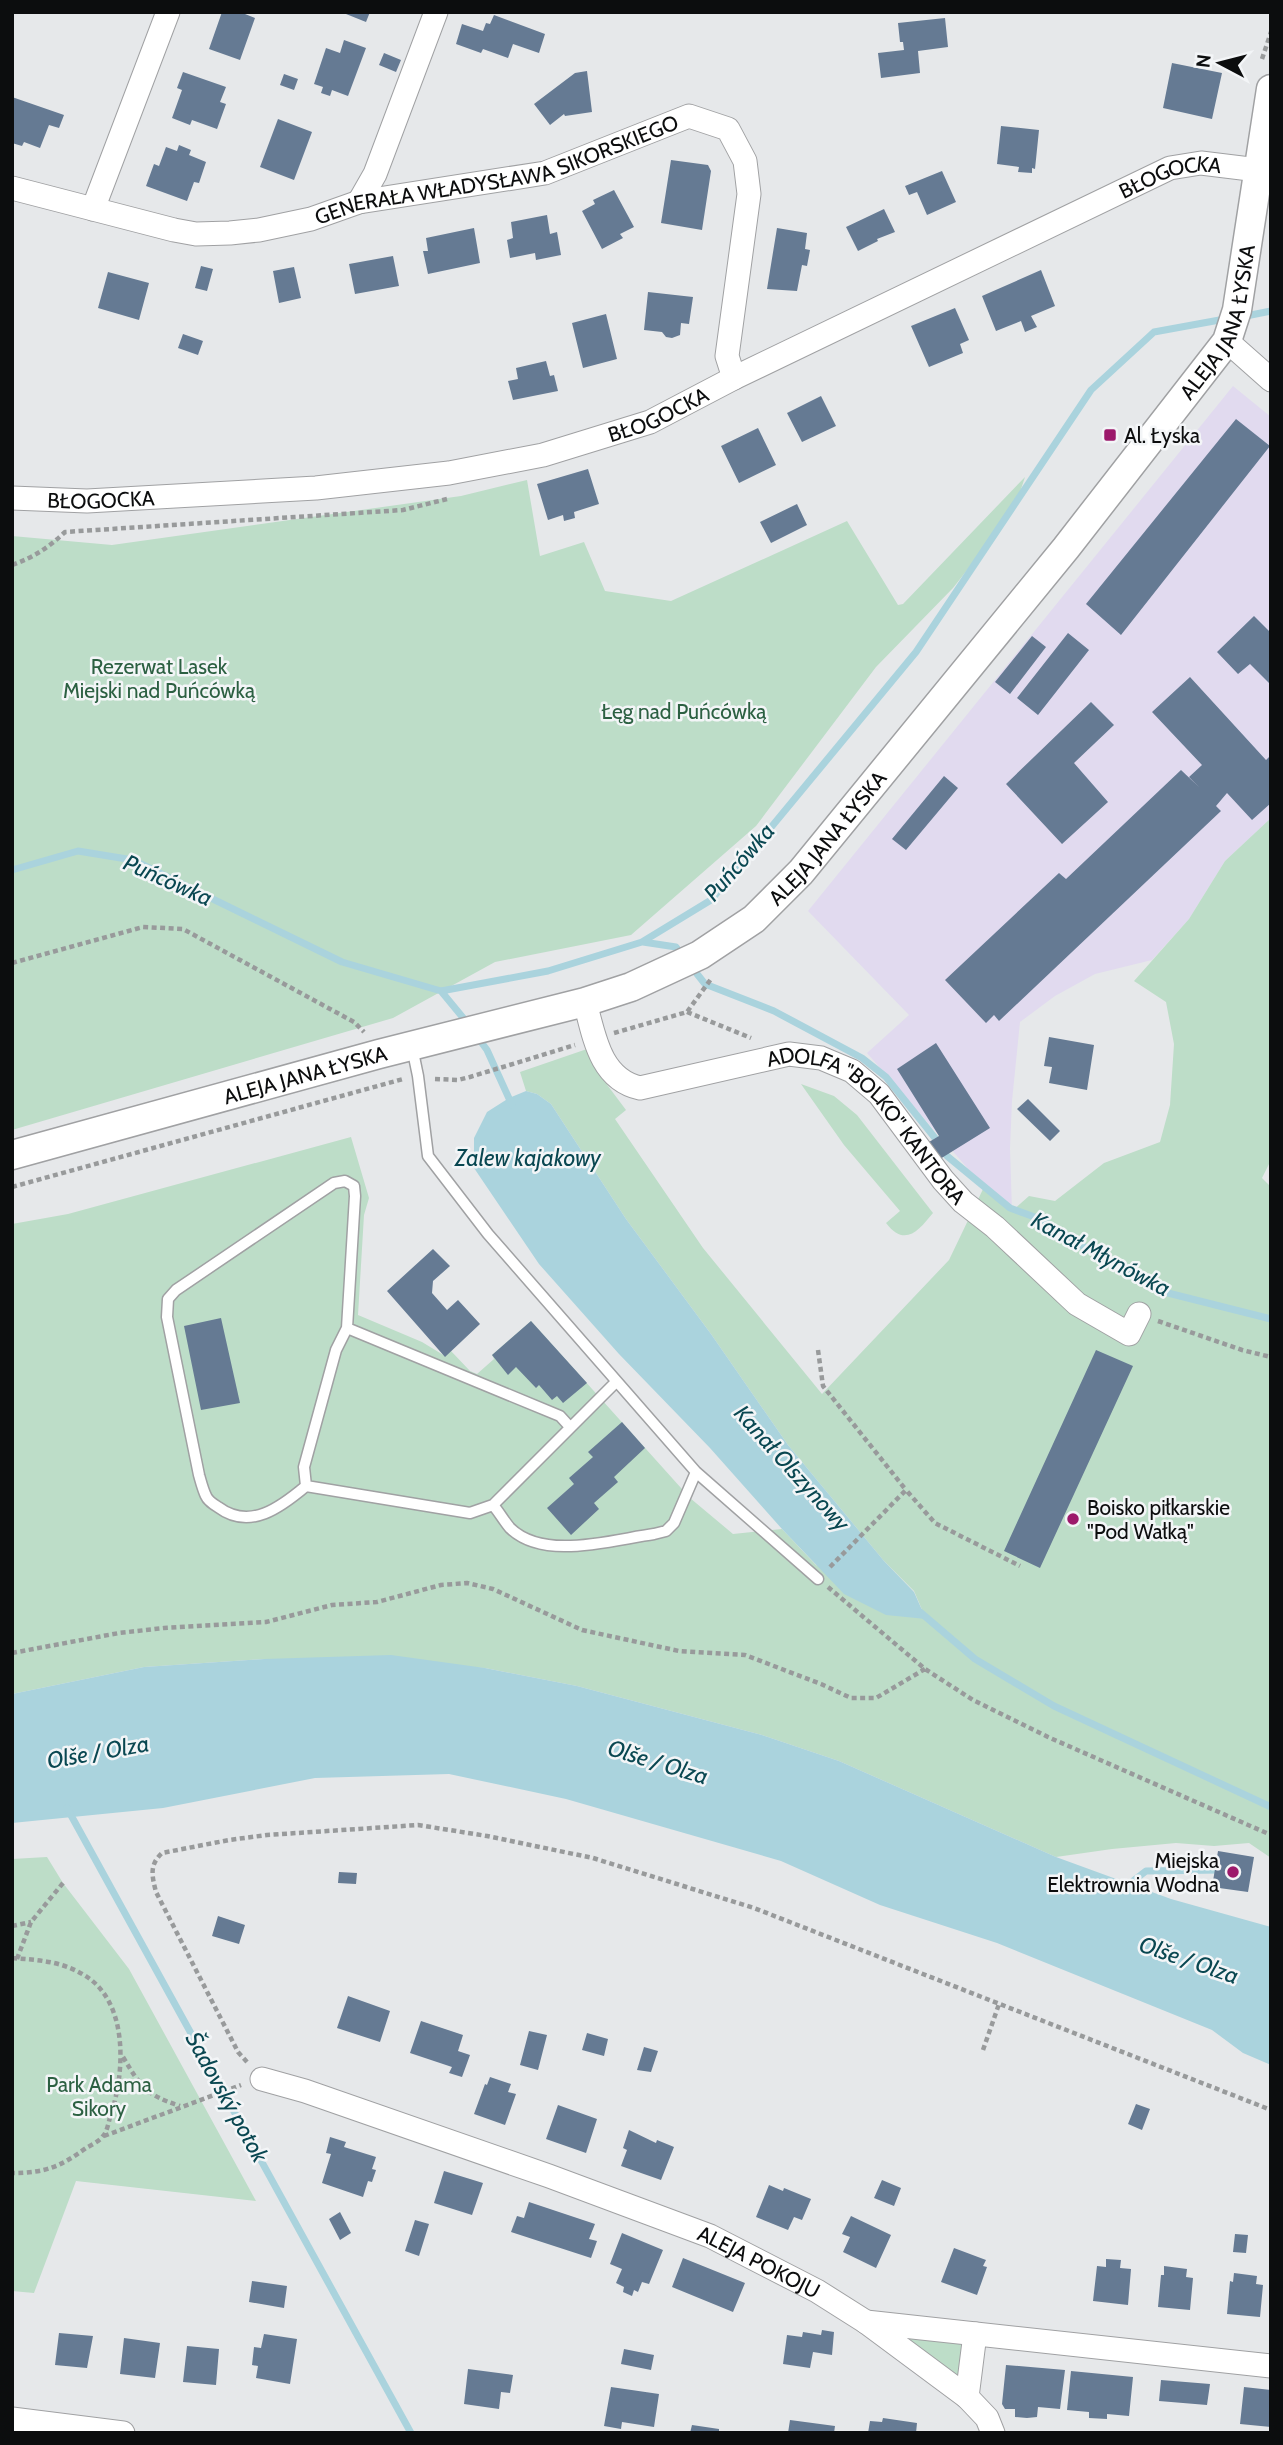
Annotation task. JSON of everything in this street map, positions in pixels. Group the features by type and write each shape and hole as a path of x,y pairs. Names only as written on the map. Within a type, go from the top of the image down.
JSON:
{"street":[{"path":"93,209 168,12"},
{"path":"359,202 375,174 436,12"},
{"name":"ALEJA JANA ŁYSKA","path":"12,1155 379,1054 585,1002 661,975 706,967 801,872 1066,548 1227,341 1237,310 1271,89"},
{"name":"GENERAŁA WŁADYSŁAWA SIKORSKIEGO","path":"12,188 174,230 211,234 259,230 333,213 359,202 545,173 689,116 728,129 745,160 749,194 727,356 734,378"},
{"name":"BŁOGOCKA","path":"12,498 87,501 316,488 449,473 543,455 650,422 734,378 1170,168 1201,163 1258,170"},
{"path":"1227,341 1271,380"},
{"name":"ADOLFA \"BOLKO\" KANTORA","path":"585,1002 604,1063 626,1085 640,1088 789,1054 821,1058 852,1071 879,1094 943,1180 963,1202 995,1227 1077,1304 1129,1334 1139,1314"},
{"name":"ALEJA POKOJU","path":"256,2080 304,2091 536,2171 710,2236 817,2291 866,2322 1271,2365"},
{"path":"866,2322 967,2397 987,2418 993,2433"},
{"path":"967,2397 975,2333"},
{"path":"12,2419 123,2433"}],"lane":[{"path":"411,1046 418,1076 428,1156 488,1234 696,1472 818,1579"},
{"path":"306,1486 304,1466 336,1350 347,1328 355,1196 354,1186 345,1181 334,1183 168,1298 167,1317 199,1475 206,1499 225,1513 246,1518 262,1516 285,1503 306,1486 470,1513 493,1505 616,1382"},
{"path":"347,1328 560,1416 570,1427"},
{"path":"493,1505 510,1528 530,1541 547,1547 654,1534 666,1531 674,1523 696,1472"}],"path":[{"path":"1262,59 1271,32"},
{"path":"12,565 34,557 50,547 65,532 403,510 426,506 458,495"},
{"path":"12,963 143,927 183,929 354,1023 370,1038 379,1054 387,1082 12,1186"},
{"path":"700,996 706,967"},
{"path":"687,1012 789,1054"},
{"path":"470,1077 524,1062"},
{"path":"1139,1314 1242,1350 1271,1357"},
{"path":"818,1350 823,1386 906,1490 936,1522 1020,1566"},
{"path":"830,1567 906,1490"},
{"path":"818,1579 925,1669 973,1700 1048,1737 1271,1835"},
{"path":"12,1653 119,1633 266,1622 332,1605 377,1602 441,1585 467,1583 493,1589 582,1630 679,1651 745,1655 851,1698 876,1698 925,1669"},
{"path":"12,2173 38,2173 63,2164 104,2136 256,2080 238,2052 156,1892 152,1874 154,1860 162,1853 267,1835 418,1825 593,1858 754,1908 1271,2110"},
{"path":"63,1883 31,1922 14,1958 57,1962 86,1976 109,2001 120,2036 122,2056 115,2100 104,2136"},
{"path":"12,1926 31,1922"},
{"path":"983,2050 999,2004"},
{"path":"122,2056 141,2086 158,2099 181,2106"}],"shaded area":[{"path":"1233,386 1271,417 1271,818 1225,861 1189,919 1152,960 1095,974 1055,996 1020,1022 1010,1148 1012,1211 984,1187 867,1053 909,1015 808,911"}],"green space":[{"path":"1025,477 1014,510 953,588 876,667 756,826 631,935 495,962 393,1018 12,1130 12,536 112,545 461,496 527,480 540,556 584,542 605,591 671,601 847,521 898,605 903,604"},
{"path":"1271,818 1271,1160 1262,1178 1271,1187 1271,1858 1249,1843 1214,1846 1176,1843 1056,1857 839,1761 762,1735 577,1686 485,1668 264,1659 144,1667 12,1694 12,1224 68,1214 351,1137 369,1198 364,1215 358,1315 422,1342 445,1356 451,1351 470,1371 477,1374 494,1359 492,1355 531,1321 690,1498 733,1534 782,1529 816,1565 926,1619 914,1591 884,1561 788,1445 626,1219 551,1104 537,1094 526,1091 520,1072 587,1049 599,1074 626,1110 615,1119 703,1248 822,1394 949,1260 984,1187 1012,1211 1029,1196 1055,1201 1104,1163 1160,1142 1170,1105 1174,1044 1166,1002 1134,981 1189,919 1225,861"},
{"path":"801,1084 834,1096 857,1115 933,1213 917,1230 911,1234 899,1234 886,1223 900,1211 844,1145"},
{"name":"Park Adama Sikory","path":"47,1857 63,1883 129,1969 256,2201 76,2181 34,2293 12,2291 12,1859"},
{"path":"908,2336 964,2343 960,2380 907,2344"}],"water":[{"name":"Zalew kajakowy","path":"526,1091 537,1094 551,1104 626,1219 788,1445 884,1561 914,1592 926,1619 886,1615 844,1594 619,1354 539,1264 474,1168 474,1138 487,1112"},
{"name":"Olše / Olza","path":"391,1655 485,1668 577,1686 762,1735 839,1761 1056,1857 1171,1899 1271,1927 1271,2065 1243,2053 1212,2030 997,1943 880,1905 781,1861 566,1799 449,1774 315,1778 163,1808 12,1823 12,1694 144,1667 264,1659"}],"building":[{"path":"222,12 240,12 255,18 240,60 209,49"},
{"path":"341,12 370,12 366,22"},
{"path":"494,15 545,34 539,53 513,44 508,58 483,49 481,53 456,44 462,24 483,31"},
{"path":"945,18 948,47 918,51 920,73 881,78 878,53 904,50 903,42 900,42 898,23"},
{"path":"344,40 366,48 348,96 332,90 330,96 321,93 323,87 314,84 326,48 340,53"},
{"path":"384,53 401,60 396,72 379,65"},
{"path":"1172,63 1222,73 1212,119 1163,108"},
{"path":"587,71 592,112 564,114 550,125 534,104 575,73"},
{"path":"183,72 226,87 220,102 226,104 217,129 192,120 190,125 172,118 182,90 177,88"},
{"path":"284,74 298,79 294,90 280,85"},
{"path":"12,97 64,115 59,128 49,125 40,148 24,142 22,146 12,143"},
{"path":"278,119 312,132 294,180 260,167"},
{"path":"1001,126 1039,130 1035,169 1032,168 1032,173 1018,172 1019,167 997,164"},
{"path":"179,145 191,150 189,155 206,162 199,183 194,182 187,201 146,186 154,164 159,166 166,147 177,151"},
{"path":"671,160 708,165 711,171 702,230 661,223"},
{"path":"942,171 956,202 927,215 917,192 909,195 905,186"},
{"path":"614,190 634,227 620,234 623,238 602,249 582,211 595,204 593,200"},
{"path":"884,209 895,232 858,251 846,227"},
{"path":"547,215 550,234 557,232 561,255 536,260 535,253 510,258 507,240 513,238 511,222"},
{"path":"474,228 480,263 428,274 423,251 428,251 426,238"},
{"path":"777,228 807,233 805,249 810,250 807,266 802,265 797,291 767,289"},
{"path":"393,256 399,286 355,294 349,264"},
{"path":"201,266 213,269 207,291 195,288"},
{"path":"294,267 301,298 279,303 273,271"},
{"path":"1041,270 1055,306 1031,316 1037,327 1025,332 1021,321 996,331 982,296"},
{"path":"108,272 149,283 139,320 98,308"},
{"path":"648,292 693,297 689,324 681,323 680,335 672,338 666,337 662,332 644,330"},
{"path":"955,308 969,340 960,344 963,353 929,367 911,326"},
{"path":"606,314 617,359 583,368 572,323"},
{"path":"183,334 203,341 198,355 178,348"},
{"path":"546,361 550,376 554,375 558,391 513,400 508,381 518,379 516,368"},
{"path":"821,396 836,426 802,442 787,413"},
{"path":"1236,419 1270,446 1121,635 1086,604"},
{"path":"758,428 776,465 739,483 721,446"},
{"path":"588,469 599,504 574,512 575,518 564,521 563,515 548,520 537,484"},
{"path":"797,504 807,525 771,543 760,522"},
{"path":"1254,616 1271,633 1271,685 1250,664 1238,674 1217,652"},
{"path":"1068,633 1089,650 1038,715 1017,698"},
{"path":"1032,636 1046,647 1010,694 995,682"},
{"path":"1190,677 1266,760 1271,755 1271,803 1252,820 1227,793 1216,806 1221,811 999,1021 994,1015 986,1023 945,980 1059,873 1066,879 1181,770 1200,788 1189,777 1202,765 1152,712"},
{"path":"1091,702 1114,725 1074,763 1108,802 1062,844 1006,784"},
{"path":"944,776 958,788 906,850 892,839"},
{"path":"1049,1037 1094,1045 1087,1090 1049,1083 1052,1067 1044,1066"},
{"path":"936,1043 990,1128 940,1159 929,1142 939,1136 897,1069"},
{"path":"1028,1099 1060,1131 1050,1141 1017,1109"},
{"path":"433,1249 450,1266 433,1281 432,1293 447,1310 458,1300 480,1324 445,1357 387,1291"},
{"path":"221,1318 240,1403 201,1410 184,1326"},
{"path":"531,1321 587,1383 563,1403 557,1396 552,1400 539,1385 536,1388 516,1367 508,1375 492,1355"},
{"path":"1096,1350 1133,1366 1040,1568 1004,1551"},
{"path":"622,1422 645,1448 614,1477 618,1482 594,1503 599,1509 571,1535 547,1508 574,1484 569,1478 593,1457 588,1452"},
{"name":"Miejska Elektrownia Wodna","path":"1218,1851 1254,1857 1248,1892 1212,1887"},
{"path":"339,1872 357,1873 356,1884 338,1883"},
{"path":"218,1916 245,1925 239,1944 212,1936"},
{"path":"348,1996 390,2011 380,2042 337,2028"},
{"path":"421,2021 463,2035 458,2051 470,2055 462,2077 449,2073 452,2067 410,2053"},
{"path":"529,2031 547,2035 538,2070 520,2065"},
{"path":"587,2033 608,2039 604,2056 582,2050"},
{"path":"644,2047 658,2051 651,2072 637,2070"},
{"path":"490,2077 511,2084 508,2092 516,2094 505,2125 474,2114"},
{"path":"1136,2104 1150,2109 1142,2130 1128,2124"},
{"path":"558,2105 597,2119 586,2153 546,2139"},
{"path":"629,2130 656,2143 657,2140 674,2147 661,2180 621,2166 627,2150 623,2148"},
{"path":"330,2137 346,2142 344,2147 376,2157 372,2169 376,2170 372,2182 368,2181 363,2197 322,2183 331,2154 326,2153"},
{"path":"444,2171 483,2183 472,2215 434,2203"},
{"path":"882,2180 901,2188 894,2206 874,2198"},
{"path":"769,2185 811,2199 802,2220 794,2217 788,2230 756,2217"},
{"path":"529,2202 595,2224 589,2239 597,2241 591,2258 511,2232 517,2216 524,2218"},
{"path":"340,2212 351,2233 340,2240 329,2219"},
{"path":"851,2216 891,2235 876,2268 843,2252 850,2237 842,2234"},
{"path":"415,2220 429,2224 419,2256 405,2251"},
{"path":"622,2233 663,2250 649,2284 642,2282 638,2292 634,2290 632,2296 623,2292 624,2287 616,2283 622,2269 610,2264"},
{"path":"1235,2234 1248,2235 1246,2253 1233,2252"},
{"path":"954,2248 986,2260 983,2266 987,2267 977,2295 941,2282"},
{"path":"683,2258 745,2283 733,2312 672,2287"},
{"path":"1106,2259 1121,2260 1120,2268 1131,2269 1128,2305 1093,2301 1097,2266 1106,2267"},
{"path":"1164,2266 1187,2269 1186,2277 1193,2278 1190,2310 1158,2307"},
{"path":"1234,2273 1257,2276 1256,2284 1263,2285 1260,2317 1227,2314 1230,2281 1233,2282"},
{"path":"252,2281 287,2286 284,2308 249,2302"},
{"path":"822,2330 834,2332 832,2355 813,2352 810,2368 783,2364 787,2335 802,2337 803,2332 821,2335"},
{"path":"59,2333 93,2336 87,2368 55,2365"},
{"path":"264,2334 297,2339 290,2384 256,2378 258,2366 252,2365 254,2347 261,2348"},
{"path":"124,2338 160,2343 155,2378 120,2374"},
{"path":"187,2346 219,2349 216,2385 183,2382"},
{"path":"624,2349 654,2355 651,2370 621,2364"},
{"path":"1006,2365 1065,2370 1060,2409 1038,2407 1037,2417 1027,2418 1015,2417 1015,2409 1005,2409 1002,2404"},
{"path":"468,2369 513,2375 510,2393 501,2392 499,2409 464,2404"},
{"path":"1071,2371 1133,2377 1129,2416 1107,2414 1107,2419 1089,2418 1089,2412 1067,2410"},
{"path":"1161,2380 1210,2384 1207,2405 1159,2401"},
{"path":"611,2387 659,2394 654,2427 622,2422 621,2429 604,2426"},
{"path":"1244,2387 1271,2390 1271,2427 1240,2424"},
{"path":"883,2418 917,2423 916,2433 868,2433 870,2421 882,2422"},
{"path":"790,2420 835,2426 834,2433 788,2433"},
{"path":"692,2425 719,2429 719,2433 690,2433"}],"waterway":[{"name":"Puńcówka","path":"1241,317 1271,311"},
{"name":"Puńcówka","path":"12,870 78,851 133,860 342,962 441,991 548,971 642,942 711,900 916,652 1091,390 1154,332 1225,319"},
{"name":"Kanał Młynówka","path":"643,942 676,947 682,955"},
{"name":"Kanał Młynówka","path":"690,965 705,984 774,1011 862,1058 886,1077 935,1138"},
{"name":"Kanał Olszynowy","path":"441,991 469,1025"},
{"name":"Kanał Olszynowy","path":"476,1035 487,1050 512,1105"},
{"name":"Kanał Młynówka","path":"947,1156 1010,1208 1040,1219 1102,1258 1164,1292 1271,1319"},
{"name":"Kanał Olszynowy","path":"920,1612 975,1659 1054,1706 1271,1807"},
{"name":"Šadovský potok","path":"67,1808 411,2433"},
{"path":"1124,1888 1146,1871 1222,1870"}],"place":[{"name":"Al. Łyska","path":"1110,435"},
{"name":"Boisko piłkarskie \"Pod Wałką\"","path":"1073,1519"},
{"name":"Miejska Elektrownia Wodna","path":"1233,1872"}],"park label":[{"name":"Rezerwat Lasek Miejski nad Puńcówką","path":"159,678"},
{"name":"Łęg nad Puńcówką","path":"684,711"}]}
